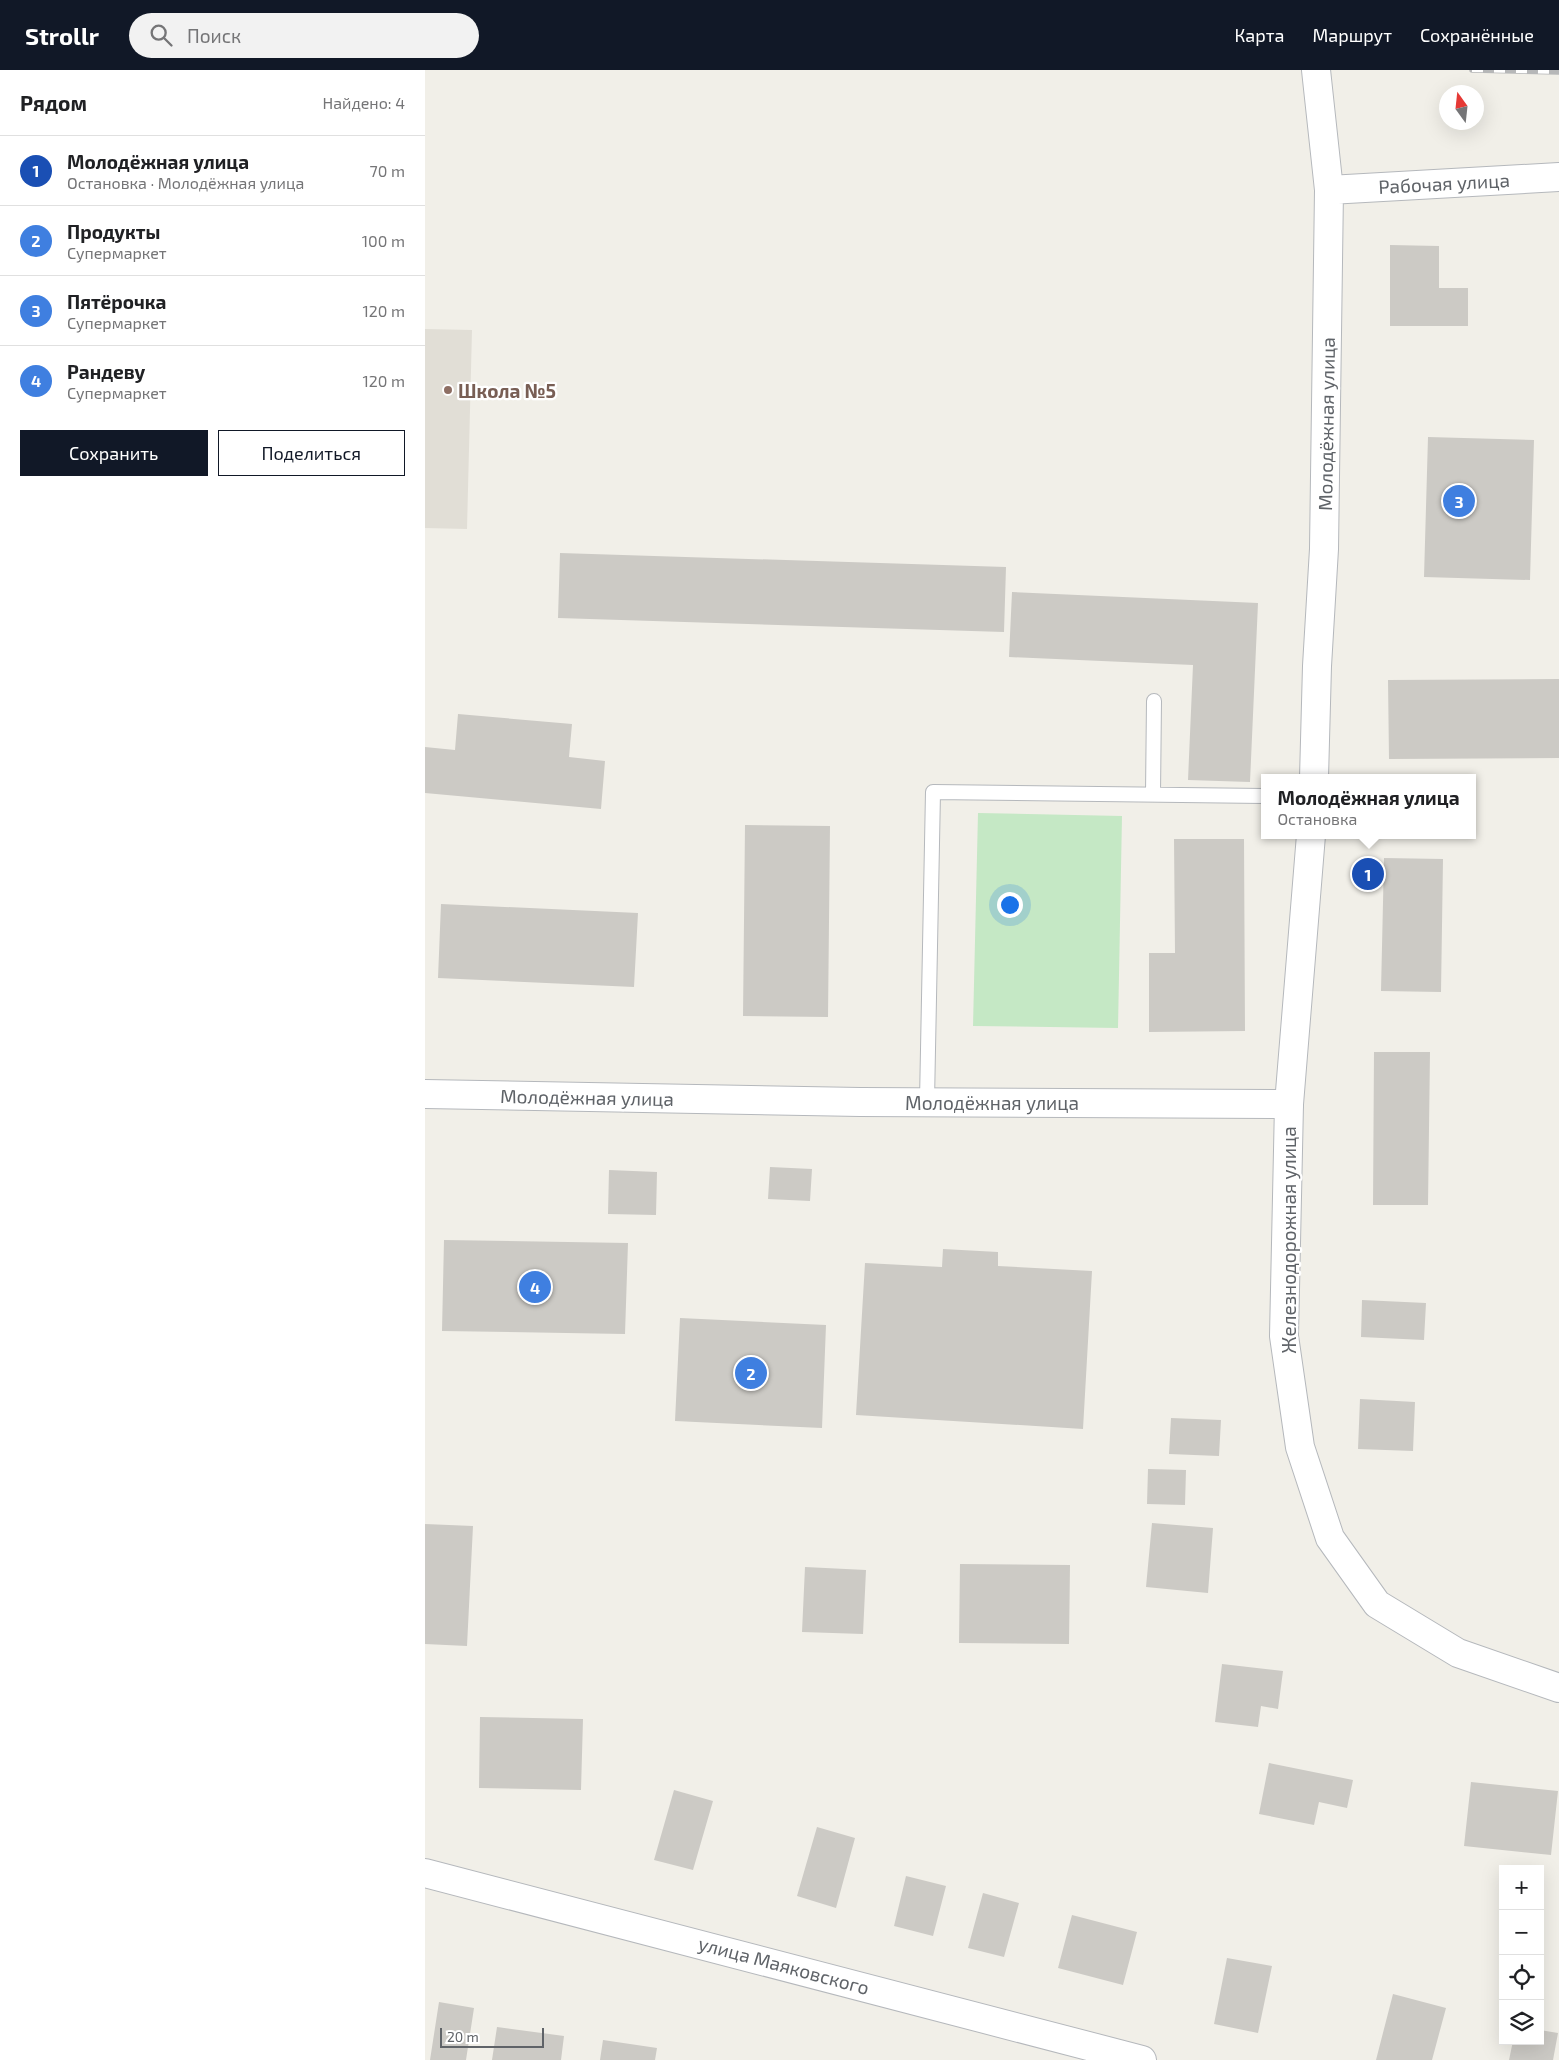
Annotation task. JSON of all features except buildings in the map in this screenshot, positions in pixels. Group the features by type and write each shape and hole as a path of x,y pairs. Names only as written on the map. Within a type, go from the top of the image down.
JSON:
{"street":[{"name":"Молодёжная улица","path":"1314,774 1317,666 1325,549 1329,190 1316,70"},
{"name":"Рабочая улица","path":"1329,190 1559,177"},
{"path":"1289,1104 1311,839"},
{"name":"Молодёжная улица","path":"425,1094 1289,1104"},
{"name":"Железнодорожная улица","path":"1289,1104 1284,1336 1300,1447 1330,1538 1377,1604 1458,1654 1559,1688"},
{"name":"улица Маяковского","path":"425,1873 1142,2060"}],"lane":[{"path":"1153,794 1155,701"},
{"path":"927,1101 933,792 1261,796"}],"shaded area":[{"name":"Школа №5","path":"425,329 472,330 467,529 425,528"}],"green space":[{"path":"978,813 1122,816 1118,1028 973,1026"}],"railway":[{"path":"1472,70 1559,72"}],"place":[{"name":"Школа №5","path":"448,390"},
{"name":"Пятёрочка","path":"1459,501"},
{"name":"Молодёжная улица","path":"1368,874"},
{"name":"Рандеву","path":"535,1287"},
{"name":"Продукты","path":"751,1373"}]}
